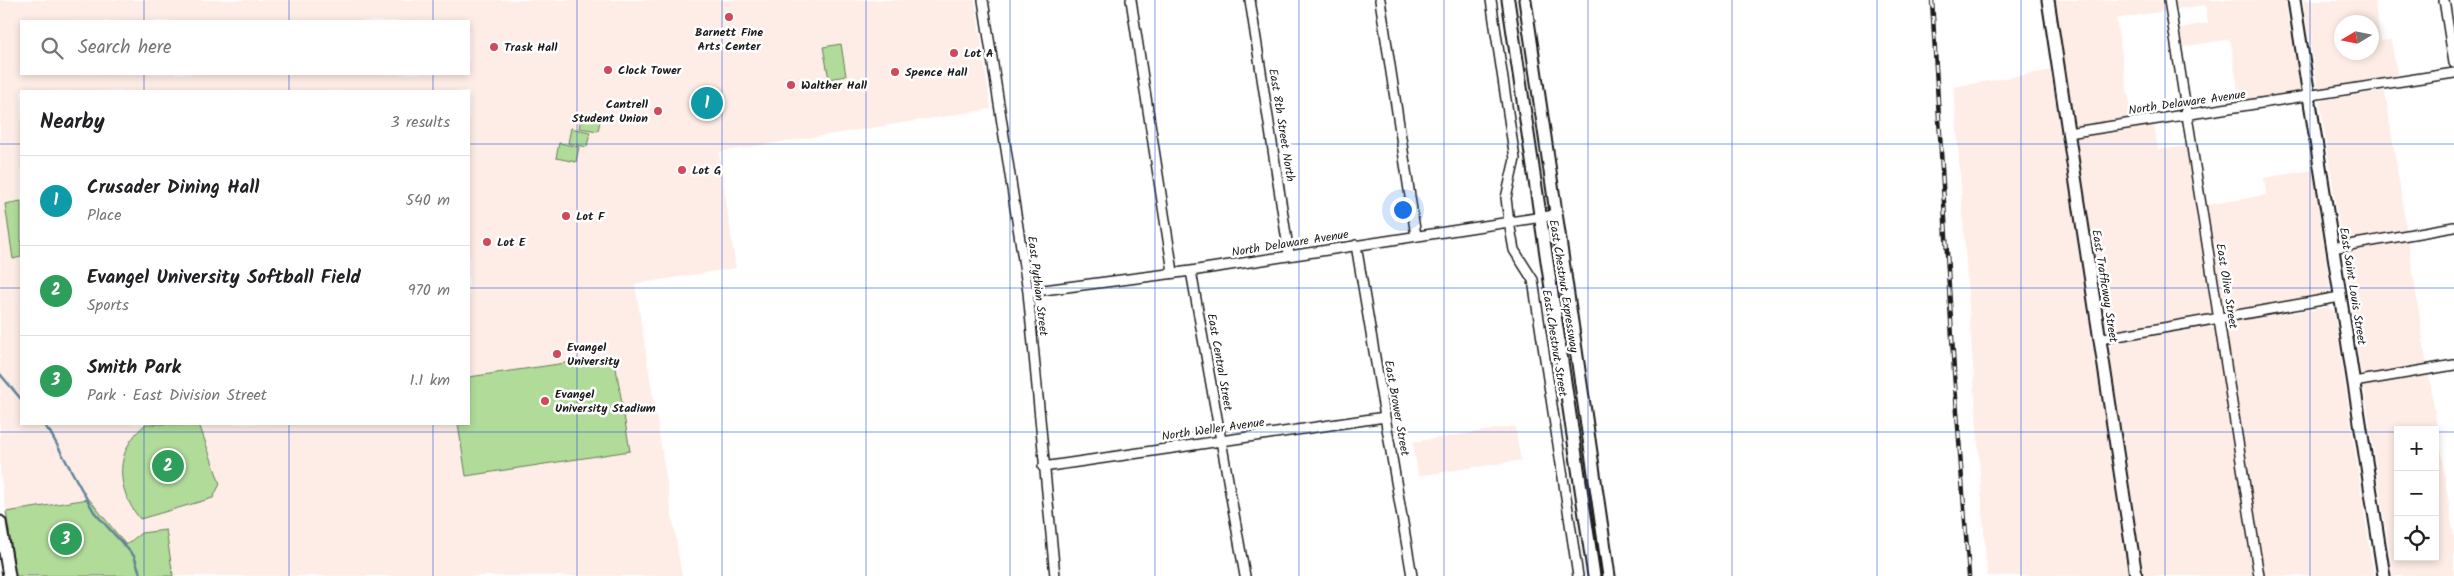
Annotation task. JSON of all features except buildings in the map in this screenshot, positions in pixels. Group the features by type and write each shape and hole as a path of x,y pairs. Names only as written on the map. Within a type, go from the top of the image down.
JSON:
{"main road":[{"name":"East Chestnut Expressway","path":"1508,0 1594,576"},
{"name":"East Chestnut Expressway","path":"1525,0 1609,576"},
{"name":"East Trafficway Street","path":"2048,0 2136,576"},
{"name":"East Saint Louis Street","path":"2294,0 2384,576"},
{"path":"0,522 9,576"}],"street":[{"name":"East Pythian Street","path":"983,0 1028,292 1055,576"},
{"path":"1130,0 1173,272"},
{"name":"East 8th Street North","path":"1250,0 1289,254"},
{"path":"1380,0 1416,236"},
{"name":"East Chestnut Street","path":"1491,0 1515,159 1506,198 1509,222 1514,250 1533,280 1578,576"},
{"name":"East Olive Street","path":"2169,0 2259,576"},
{"path":"2444,0 2454,63"},
{"name":"North Delaware Avenue","path":"2068,133 2454,73"},
{"name":"North Delaware Avenue","path":"1028,292 1191,271 1289,254 1556,215"},
{"path":"2332,248 2454,227"},
{"name":"East Brower Street","path":"1356,245 1412,576"},
{"name":"East Central Street","path":"1191,271 1245,576"},
{"path":"2100,339 2220,320 2340,297"},
{"path":"2354,382 2454,365"},
{"name":"North Weller Avenue","path":"1044,467 1386,417"}],"shaded area":[{"name":"Evangel University","path":"0,0 975,0 991,109 719,152 736,268 635,284 682,576 173,576 166,530 141,533 126,545 89,499 6,512 0,471"},
{"path":"2054,0 2165,0 2166,11 2116,19 2132,118 2075,126"},
{"path":"2175,0 2285,0 2300,88 2298,92 2295,95 2240,103 2230,39 2183,47 2180,28 2208,23 2205,5 2177,9"},
{"path":"2303,0 2374,0 2377,15 2334,15 2334,60 2379,60 2379,29 2381,41 2391,40 2398,79 2320,92 2317,86"},
{"path":"2051,70 2128,576 1987,576 1954,87"},
{"path":"2385,91 2407,232 2346,242 2341,239 2320,104 2324,100"},
{"path":"2154,124 2158,150 2188,146 2213,315 2112,333 2106,329 2075,140 2080,135"},
{"path":"2313,170 2331,295 2223,312 2206,205 2266,195 2264,178"},
{"path":"2408,239 2427,366 2363,376 2361,373 2344,253 2350,249"},
{"path":"2329,307 2334,311 2374,576 2263,576 2226,326 2231,322"},
{"path":"2207,327 2216,329 2218,333 2253,576 2144,576 2109,348 2115,343"},
{"path":"2429,375 2437,426 2394,426 2394,561 2439,561 2439,439 2454,536 2454,576 2393,576 2365,385"},
{"path":"1515,426 1521,460 1418,476 1413,442"}],"green space":[{"path":"841,44 846,76 829,79 823,47"},
{"path":"582,113 601,116 598,131 579,128"},
{"path":"571,128 590,132 587,147 568,143"},
{"path":"559,143 579,147 576,162 556,158"},
{"path":"20,201 20,257 13,259 5,204"},
{"name":"Evangel University Stadium","path":"614,356 630,451 466,476 458,425 470,425 470,377"},
{"path":"145,425 199,425 220,484 213,498 140,519 126,495 122,482 123,457 128,445"},
{"path":"89,499 126,545 141,533 166,530 173,576 16,576 6,512"}],"waterway":[{"path":"0,374 20,398"},
{"path":"44,425 50,432 94,512 134,556 141,576"}],"railway":[{"path":"1932,0 1954,371 1969,576"}],"place":[{"name":"Barnett Fine Arts Center","path":"729,17"},
{"name":"Trask Hall","path":"494,47"},
{"name":"Lot A","path":"954,53"},
{"name":"Clock Tower","path":"608,70"},
{"name":"Spence Hall","path":"895,72"},
{"name":"Walther Hall","path":"791,85"},
{"name":"Crusader Dining Hall","path":"707,103"},
{"name":"Cantrell Student Union","path":"658,111"},
{"name":"Lot G","path":"682,170"},
{"name":"Lot F","path":"566,216"},
{"name":"Lot E","path":"487,242"},
{"name":"Evangel University","path":"557,354"},
{"name":"Evangel University Stadium","path":"545,401"},
{"name":"Evangel University Softball Field","path":"168,466"},
{"name":"Smith Park","path":"66,539"}]}
